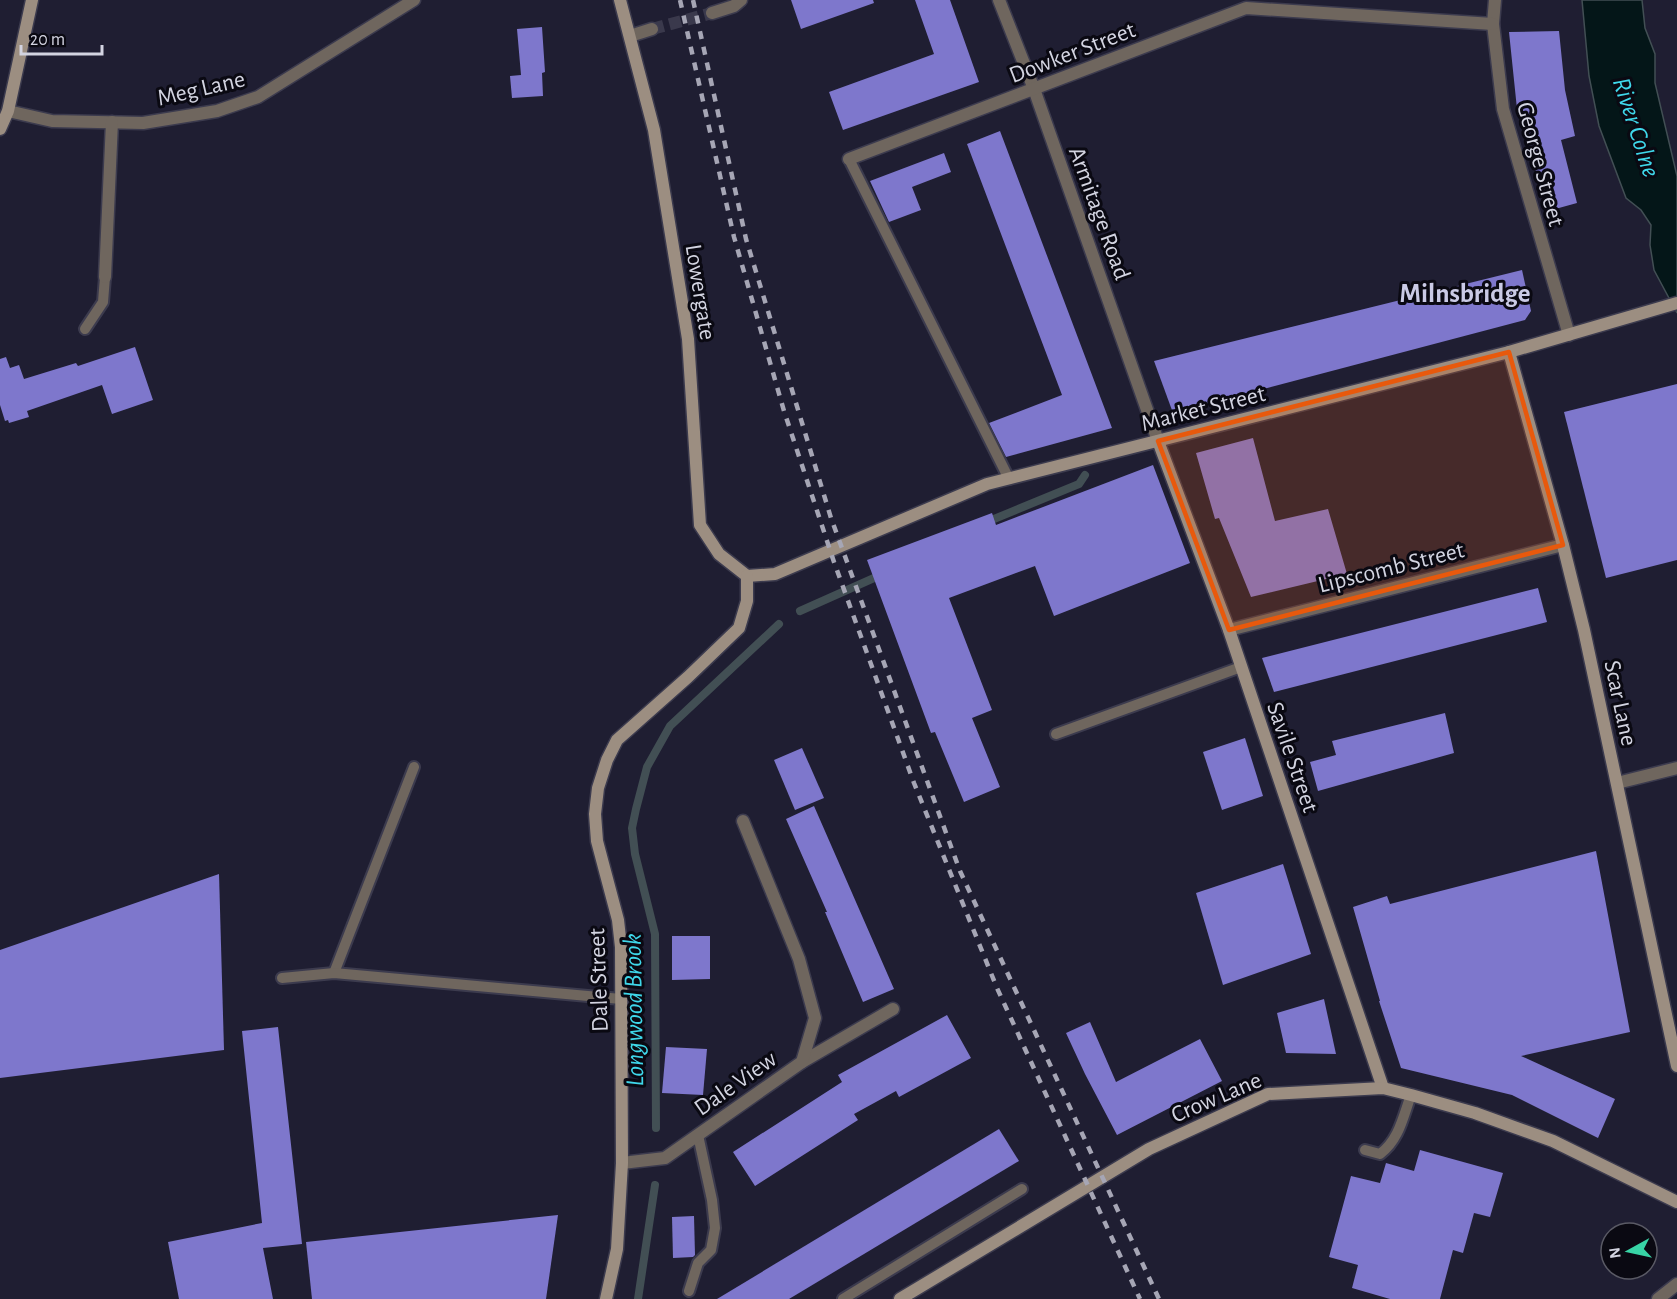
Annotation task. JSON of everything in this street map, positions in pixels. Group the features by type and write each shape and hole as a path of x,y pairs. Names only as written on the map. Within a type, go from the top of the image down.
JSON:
{"street":[{"path":"0,129 8,111 33,0"},
{"name":"Meg Lane","path":"8,111 52,121 143,123 217,111 258,97 414,0"},
{"name":"Lowergate","path":"620,0 654,130 688,339 700,525 719,554 747,576"},
{"path":"712,13 734,6 741,0"},
{"name":"Armitage Road","path":"999,0 1034,89 1158,441"},
{"name":"George Street","path":"1495,0 1493,24 1503,109 1569,335"},
{"name":"Dowker Street","path":"849,159 1246,8 1493,24"},
{"path":"630,36 652,29"},
{"path":"105,277 112,122"},
{"name":"Market Street","path":"747,576 776,574 987,484 1509,352 1672,305"},
{"name":"Scar Lane","path":"1509,352 1563,545 1617,783 1677,1066"},
{"name":"Savile Street","path":"1158,441 1229,630 1383,1088"},
{"name":"Lipscomb Street","path":"1229,630 1563,545"},
{"name":"Dale Street","path":"606,1299 617,1249 622,1163 621,947 618,920 597,841 595,814 598,788 607,760 617,740 739,628 747,601 747,576"},
{"path":"1617,783 1677,768"},
{"name":"Dale View","path":"622,1163 665,1158 802,1062 814,1018 799,959 742,821"},
{"path":"802,1062 893,1009"},
{"name":"Crow Lane","path":"900,1299 1149,1149 1269,1094 1383,1088 1411,1095 1475,1113 1553,1142 1677,1203"},
{"path":"1658,1299 1677,1284"}],"lane":[{"path":"849,159 1009,479"},
{"path":"85,329 103,302 105,277"},
{"path":"1056,734 1241,667"},
{"path":"334,973 414,767"},
{"path":"282,978 334,973 621,999"},
{"path":"1365,1150 1380,1154 1390,1147 1411,1095"},
{"path":"688,1291 698,1263 711,1250 715,1228 712,1200 698,1135"},
{"path":"843,1299 1022,1189"}],"highlighted area":[{"path":"1509,352 1563,545 1229,630 1158,441"}],"water":[{"name":"River Colne","path":"1582,0 1642,0 1645,28 1655,54 1655,83 1677,176 1677,313 1654,270 1650,245 1651,225 1641,210 1626,198 1599,126 1589,76"}],"building":[{"path":"791,0 873,0 874,3 801,29"},
{"path":"915,0 950,0 979,82 843,130 829,92 934,54"},
{"path":"542,27 545,72 542,73 543,96 512,98 510,76 521,75 517,29"},
{"path":"1559,31 1565,90 1575,136 1561,140 1577,203 1548,211 1517,109 1509,32"},
{"path":"1000,131 1112,428 1006,457 989,423 1062,395 967,144"},
{"path":"944,153 951,172 912,187 921,210 889,222 870,181"},
{"path":"1522,270 1531,311 1525,320 1173,413 1154,361"},
{"path":"135,347 153,400 112,414 102,385 27,411 29,417 9,423 8,420 5,421 0,405 0,359 6,357 10,368 19,365 24,379 76,363 78,366"},
{"path":"1677,384 1677,560 1606,578 1564,412"},
{"path":"1253,438 1275,521 1328,509 1347,574 1251,597 1219,518 1215,519 1196,453"},
{"path":"1153,465 1190,563 1054,616 1035,566 949,598 992,710 972,718 1000,787 964,802 935,732 931,733 867,560 992,513 996,525"},
{"path":"1538,588 1547,622 1274,692 1262,658"},
{"path":"1445,713 1454,753 1318,791 1310,762 1336,755 1332,741"},
{"path":"1245,738 1263,796 1222,810 1203,752"},
{"path":"802,748 824,798 795,810 774,760"},
{"path":"814,806 894,989 863,1002 786,819"},
{"path":"1596,851 1630,1032 1521,1056 1615,1099 1598,1138 1512,1095 1401,1068 1379,1001 1353,907 1387,896 1390,904"},
{"path":"1283,864 1311,954 1223,985 1196,893"},
{"path":"219,874 224,1050 0,1078 0,950"},
{"path":"672,936 710,936 710,979 672,980"},
{"path":"1324,999 1336,1054 1286,1053 1277,1013"},
{"path":"947,1015 971,1058 899,1097 896,1091 854,1114 858,1120 755,1186 733,1152 842,1082 838,1075"},
{"path":"1090,1022 1116,1082 1200,1039 1222,1081 1117,1135 1066,1033"},
{"path":"278,1027 302,1244 263,1248 273,1299 179,1299 168,1242 262,1223 242,1031"},
{"path":"666,1047 707,1049 703,1095 662,1093"},
{"path":"999,1129 1019,1161 789,1299 717,1299"},
{"path":"1420,1150 1503,1173 1490,1217 1474,1213 1463,1253 1453,1250 1440,1299 1390,1299 1352,1288 1358,1265 1329,1257 1351,1176 1380,1183 1386,1163 1414,1171"},
{"path":"558,1215 546,1299 312,1299 306,1242"},
{"path":"694,1216 695,1255 673,1258 672,1217"}],"waterway":[{"path":"994,519 1079,484 1085,475"},
{"name":"Longwood Brook","path":"800,611 874,578"},
{"name":"Longwood Brook","path":"656,1128 655,934 635,854 632,828 636,809 647,767 670,726 779,624"},
{"name":"Longwood Brook","path":"638,1299 655,1185"}],"tunnel":[{"path":"652,29 712,13"}],"railway":[{"path":"680,0 734,237 784,411 834,562 914,783 997,988 1140,1299"},
{"path":"693,0 746,239 831,518 960,871 1159,1299"}],"district":[{"name":"Milnsbridge","path":"1465,293"}]}
